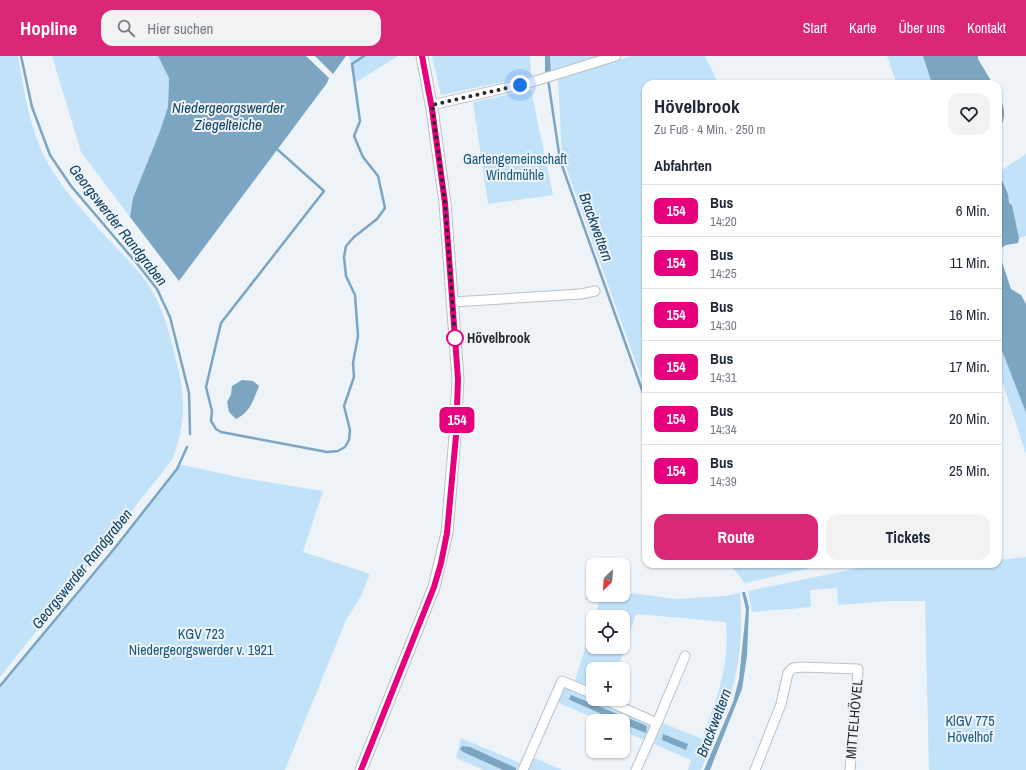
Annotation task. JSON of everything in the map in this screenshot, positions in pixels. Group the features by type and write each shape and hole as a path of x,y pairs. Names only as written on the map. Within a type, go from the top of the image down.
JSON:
{"street":[{"path":"361,770 432,594 441,563 447,533 458,379 445,203 432,105 422,56"},
{"path":"432,105 544,79 616,56"},
{"path":"453,302 581,294 595,291"},
{"path":"636,770 685,656"},
{"name":"MITTELHÖVEL","path":"755,770 781,704 788,673 794,668 801,666 858,669 850,770"},
{"path":"523,770 562,681 586,691"},
{"path":"619,706 657,722"}],"green space":[{"path":"0,56 18,56 31,121 39,146 58,180 102,232 134,266 154,294 172,343 182,386 183,410 180,434 172,460 0,677"},
{"path":"52,56 158,56 169,78 168,107 133,198 130,217 81,152"},
{"path":"349,56 398,56 356,82"},
{"path":"432,56 530,56 531,76 441,95"},
{"path":"550,56 602,56 551,73"},
{"path":"631,56 705,56 717,80 642,80 642,380 562,156 558,79"},
{"path":"887,56 923,56 931,80 896,80"},
{"name":"Gartengemeinschaft Windmühle","path":"531,90 553,195 488,204 473,102"},
{"path":"1026,154 1026,236 1019,238 1012,205 1009,203 1008,194 1002,179 1002,170"},
{"path":"1002,350 1026,413 1026,454 1002,381"},
{"name":"KGV 723 Niedergeorgswerder v. 1921","path":"179,464 242,478 323,491 303,552 370,574 361,596 346,620 285,770 0,770 0,686 114,549"},
{"name":"KlGV 775 Hövelhof","path":"1026,557 1026,770 929,770 925,601 890,601 838,605 837,588 810,590 811,607 752,612 748,591 859,568 1002,568 1002,560"},
{"path":"733,568 811,568 745,583"},
{"path":"630,593 677,599 725,596 740,593 741,618 738,664 720,726 701,770 688,770 691,760 654,744 663,723 702,739 713,710 724,668 727,638 726,622 636,614 630,632 630,610 597,610 599,603 596,602 630,602"},
{"path":"586,645 586,654 623,654 620,662 586,662 586,686 575,681"},
{"path":"564,686 586,696 586,706 610,706 628,714 586,715 557,702"},
{"path":"630,715 651,724 644,740 630,734"},
{"path":"461,738 520,763 517,770 484,770 456,758"},
{"path":"533,757 562,770 528,770"}],"water":[{"name":"Niedergeorgswerder Ziegelteiche","path":"158,56 306,56 329,78 327,83 179,281 130,217 133,198 168,107 169,78"},
{"path":"315,56 346,56 333,74"},
{"path":"545,56 550,56 551,73 545,74"},
{"path":"923,56 978,56 978,59 991,80 931,80"},
{"path":"1002,102 1004,112 1002,123"},
{"path":"1002,180 1008,194 1009,203 1012,205 1019,238 1018,243 1006,245 1002,247"},
{"path":"1002,262 1011,289 1021,295 1026,304 1026,413 1002,350"},
{"path":"242,380 253,381 259,386 248,409 236,419 229,412 227,402 231,395 232,386"},
{"path":"742,592 745,592 749,607 747,656 742,689 710,770 704,770 733,702 739,679 746,610"},
{"path":"571,695 586,701 586,706 598,706 618,714 601,714 569,699"},
{"path":"630,719 645,725 647,727 646,733 630,727"},
{"path":"663,734 688,744 686,750 662,740"},
{"path":"462,746 470,747 516,768 516,770 503,770 463,752 460,749"}],"waterway":[{"name":"Georgswerder Randgraben","path":"21,56 32,107 50,155 71,186 157,289 170,317 189,393 190,434"},
{"path":"278,150 324,191 221,323 206,387 212,411 211,421 216,429 221,432 327,452 338,451 345,447 349,440 350,430 344,406 354,377 353,363 358,336 355,295 346,276 344,257 346,246 354,237 377,219 385,208 378,176 363,157 354,136 360,121 352,64 364,56"},
{"name":"Brackwettern","path":"548,79 560,160 642,390"},
{"name":"Georgswerder Randgraben","path":"0,686 114,549 177,469 187,447"}],"bus line":[{"name":"154","path":"361,770 434,587 441,563 447,533 456,436 458,379 445,203 432,109 422,56"}],"place":[{"name":"Hövelbrook","path":"455,338"}],"route":[{"path":"455,338 445,203 432,105 520,85"}]}
